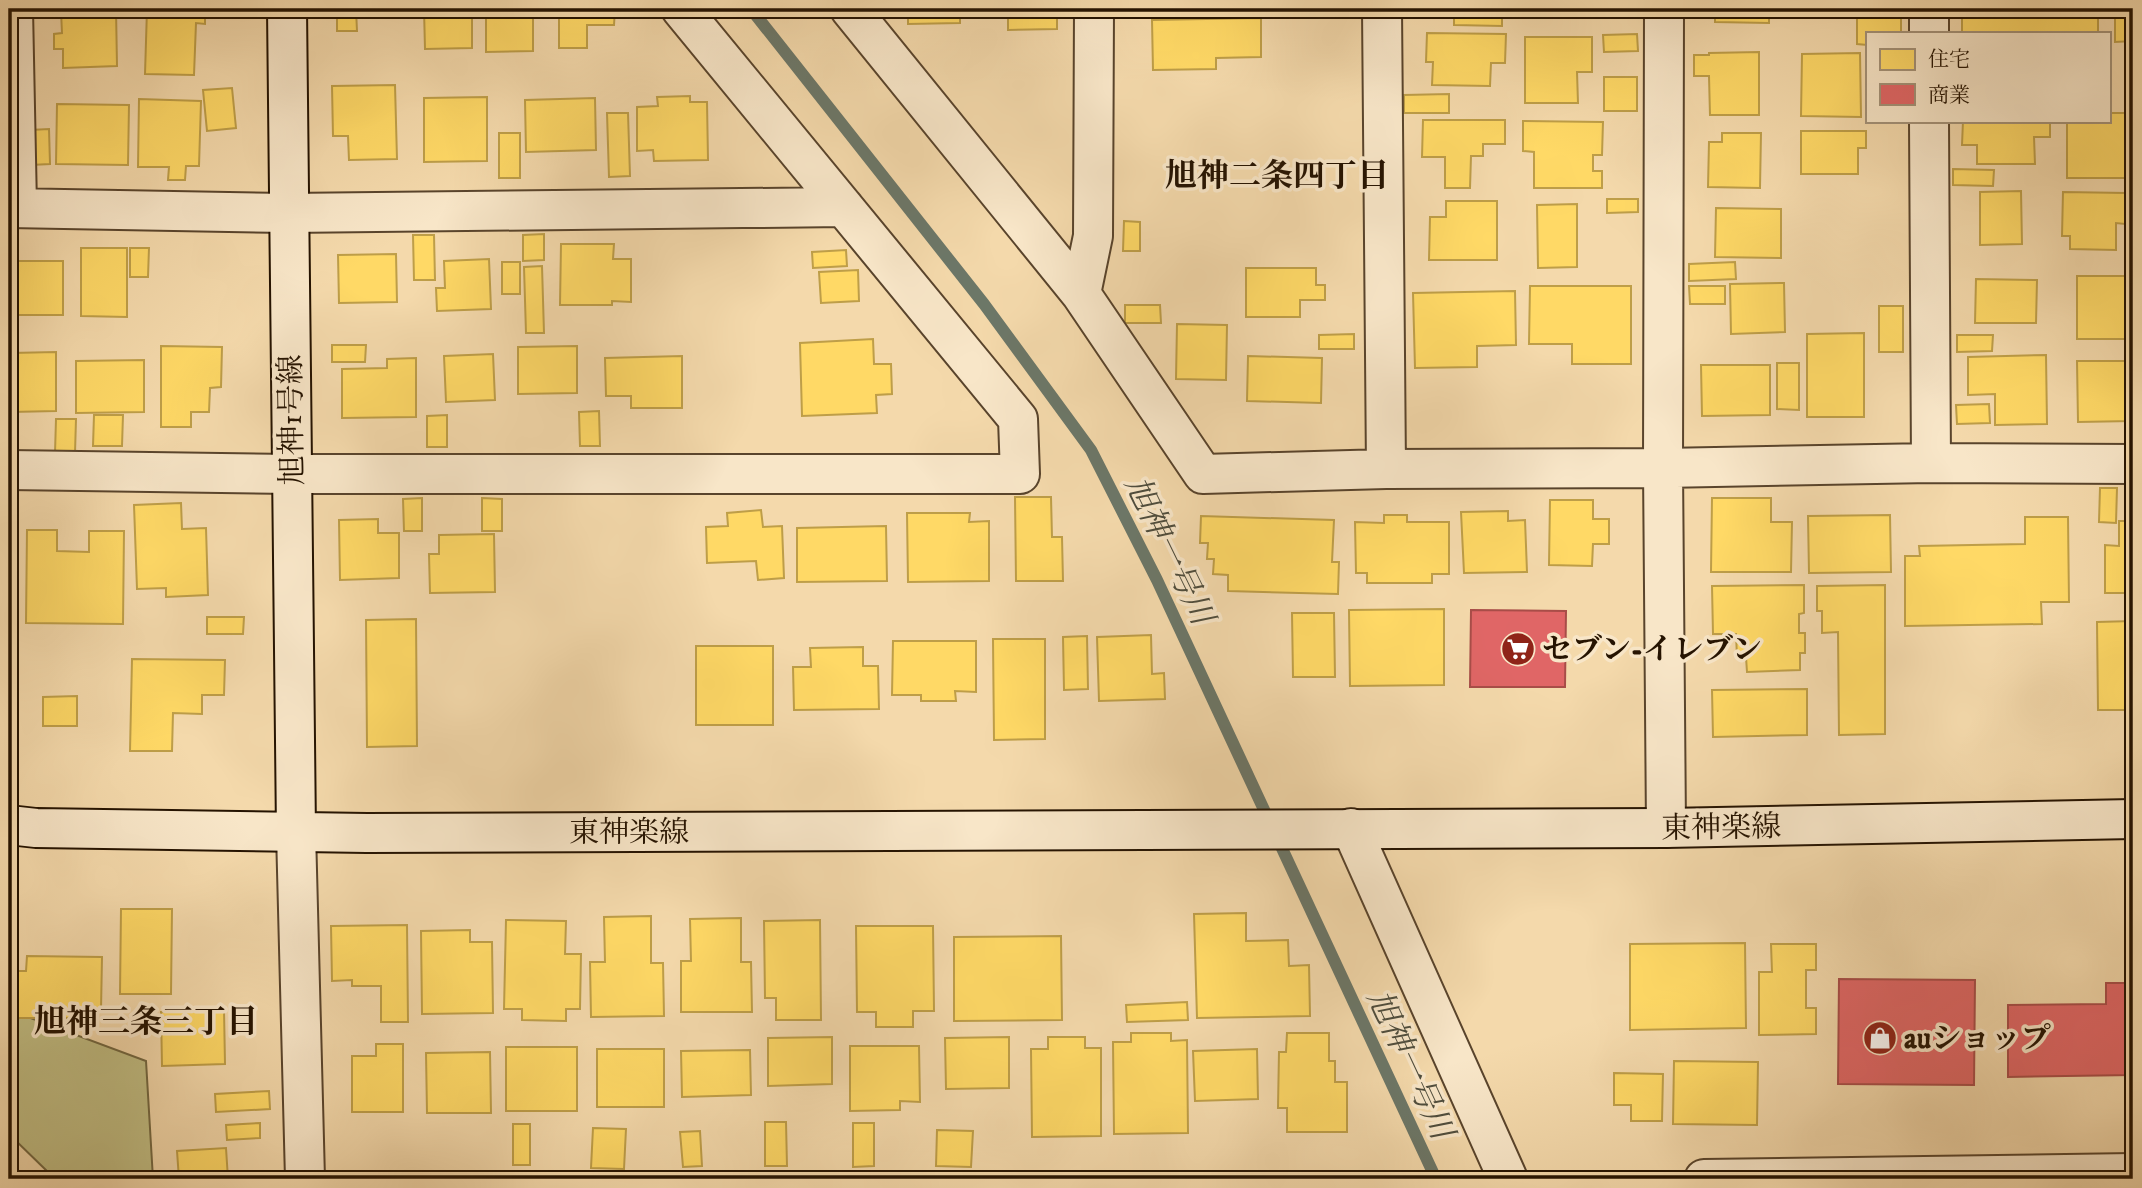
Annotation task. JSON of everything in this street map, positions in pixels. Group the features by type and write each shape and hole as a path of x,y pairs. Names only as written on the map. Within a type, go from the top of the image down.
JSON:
{"street":[{"path":"13,9 13,208 288,213 844,207"},
{"name":"旭神1号線","path":"287,9 296,832 305,1179"},
{"path":"9,470 291,474 1020,474 1017,419 681,9"},
{"path":"850,9 1081,294 1203,474 1386,469 1931,463 2133,464"},
{"path":"1081,294 1093,236 1094,9"},
{"path":"1382,9 1386,469"},
{"path":"1664,9 1663,468 1666,828"},
{"path":"1929,9 1929,32"},
{"path":"1929,122 1931,463"},
{"name":"東神楽線","path":"9,825 36,828 367,833 1666,828 2133,819"},
{"path":"1350,828 1508,1179"},
{"path":"1704,1179 2133,1173"}],"shaded area":[{"path":"9,1010 146,1061 153,1179 51,1179 51,1175 11,1136 9,1141"}],"building: 住宅":[{"path":"116,9 117,66 63,68 63,49 54,49 54,34 62,33 61,11"},
{"path":"147,9 205,9 205,24 196,23 194,75 145,74"},
{"path":"337,9 356,9 357,31 337,31"},
{"path":"424,9 472,9 472,48 425,49"},
{"path":"486,9 533,9 533,51 486,52"},
{"path":"559,9 615,9 614,25 587,25 587,48 559,48"},
{"path":"880,9 960,9 960,23 908,24 908,12 880,13"},
{"path":"1008,9 1057,9 1057,29 1008,30"},
{"path":"1454,9 1502,9 1502,26 1454,25"},
{"path":"1715,9 1769,9 1769,23 1715,22"},
{"path":"1800,9 1846,9 1846,17 1800,16"},
{"path":"1857,9 1901,9 1901,32 1866,32 1866,45 1857,44"},
{"path":"1962,9 2098,9 2098,32 1962,32"},
{"path":"2115,9 2133,9 2133,41 2115,42"},
{"path":"1261,18 1261,57 1216,58 1216,69 1153,70 1152,20"},
{"path":"1427,33 1506,34 1505,63 1491,63 1490,86 1432,85 1433,62 1426,62"},
{"path":"1637,34 1638,51 1604,52 1603,35"},
{"path":"1525,37 1592,37 1592,72 1577,72 1578,103 1525,103"},
{"path":"1759,52 1759,115 1710,115 1709,76 1694,76 1694,55"},
{"path":"1860,53 1861,117 1801,116 1802,54"},
{"path":"1604,77 1637,77 1637,111 1604,111"},
{"path":"395,85 397,159 349,160 348,136 333,136 332,86"},
{"path":"232,88 236,128 207,131 203,90"},
{"path":"1449,94 1449,113 1404,113 1404,95"},
{"path":"690,96 690,102 707,102 708,160 654,161 653,150 637,151 637,107 658,106 657,97"},
{"path":"487,97 487,161 424,162 424,98"},
{"path":"595,98 596,150 526,152 525,100"},
{"path":"139,99 201,101 199,166 186,166 185,180 168,180 169,167 138,167"},
{"path":"57,104 129,105 128,165 56,164"},
{"path":"607,113 628,113 630,176 609,177"},
{"path":"2110,113 2125,113 2126,178 2067,178 2067,122 2110,122"},
{"path":"1423,120 1505,120 1505,144 1483,144 1483,156 1471,156 1470,188 1445,188 1445,157 1422,157"},
{"path":"1523,121 1603,122 1602,155 1593,155 1593,171 1602,171 1602,188 1534,188 1534,152 1523,151"},
{"path":"1963,122 2050,122 2050,137 2034,137 2035,164 1977,164 1977,145 1962,145"},
{"path":"49,129 50,164 31,165 30,130"},
{"path":"1801,131 1866,131 1866,148 1858,148 1858,174 1801,174"},
{"path":"499,133 520,133 520,178 499,178"},
{"path":"1722,133 1761,133 1760,188 1708,187 1709,142 1722,142"},
{"path":"1953,169 1994,170 1993,186 1953,185"},
{"path":"2021,191 2022,244 1980,245 1980,192"},
{"path":"2063,192 2126,193 2125,224 2116,223 2116,250 2070,249 2070,236 2062,236"},
{"path":"1607,199 1638,199 1638,212 1607,213"},
{"path":"1446,201 1497,201 1497,260 1429,260 1430,217 1446,217"},
{"path":"1577,204 1577,267 1538,268 1537,205"},
{"path":"1716,208 1781,209 1781,258 1715,257"},
{"path":"1124,221 1140,222 1140,251 1123,251"},
{"path":"544,234 544,260 523,261 523,235"},
{"path":"413,235 434,235 435,280 414,280"},
{"path":"561,244 614,244 613,259 631,259 631,302 612,301 612,305 560,305"},
{"path":"81,248 127,248 127,317 81,316"},
{"path":"130,248 149,248 148,277 130,277"},
{"path":"846,250 847,266 813,268 812,252"},
{"path":"396,254 397,302 339,303 338,255"},
{"path":"489,259 491,309 437,311 436,288 445,288 444,261"},
{"path":"16,261 63,261 63,315 9,315 9,269 16,269"},
{"path":"502,262 520,262 520,294 502,294"},
{"path":"1735,262 1736,279 1689,281 1689,264"},
{"path":"542,266 544,333 526,333 524,267"},
{"path":"1246,268 1316,268 1316,285 1325,285 1325,300 1300,300 1300,317 1246,317"},
{"path":"858,270 859,301 821,303 819,272"},
{"path":"2077,276 2128,276 2128,339 2077,339"},
{"path":"1976,279 2037,280 2036,323 1975,323"},
{"path":"1784,283 1785,332 1731,334 1730,284"},
{"path":"1530,286 1631,286 1631,364 1572,364 1572,344 1529,344"},
{"path":"1689,286 1725,286 1725,304 1690,304"},
{"path":"1515,291 1516,345 1477,346 1477,367 1415,368 1413,293"},
{"path":"1125,305 1160,305 1161,323 1125,323"},
{"path":"1879,306 1903,306 1903,352 1879,352"},
{"path":"1177,324 1227,325 1226,380 1176,379"},
{"path":"1864,333 1864,417 1807,417 1807,334"},
{"path":"1354,334 1354,349 1319,349 1319,335"},
{"path":"1957,335 1993,335 1992,351 1957,352"},
{"path":"873,339 874,364 891,364 892,394 876,395 877,413 802,416 800,343"},
{"path":"332,345 366,345 365,362 332,362"},
{"path":"161,346 222,347 221,387 210,388 209,412 191,412 191,427 161,427"},
{"path":"577,346 577,393 518,394 518,347"},
{"path":"56,352 56,411 11,412 11,353"},
{"path":"493,354 495,400 446,402 444,356"},
{"path":"2046,355 2047,424 1995,425 1995,394 1968,395 1968,357"},
{"path":"682,356 682,408 631,408 631,396 606,396 605,358"},
{"path":"1248,356 1322,358 1321,403 1247,401"},
{"path":"416,358 416,417 342,418 342,369 387,368 387,359"},
{"path":"144,360 144,412 76,413 76,361"},
{"path":"2077,361 2132,361 2132,421 2078,422"},
{"path":"1777,363 1799,363 1799,410 1777,409"},
{"path":"1701,365 1770,365 1770,415 1702,416"},
{"path":"1989,404 1990,423 1957,424 1956,405"},
{"path":"599,411 600,446 580,446 579,412"},
{"path":"94,415 123,415 122,446 93,446"},
{"path":"447,415 447,447 427,447 427,416"},
{"path":"56,419 76,419 75,453 55,453"},
{"path":"2100,488 2117,488 2116,523 2099,522"},
{"path":"1015,497 1051,497 1052,537 1062,537 1063,581 1016,581"},
{"path":"422,498 422,531 404,531 403,499"},
{"path":"482,498 502,499 502,531 482,531"},
{"path":"1712,498 1771,498 1771,522 1792,522 1791,572 1711,572"},
{"path":"1550,500 1593,500 1593,519 1609,519 1609,544 1593,544 1592,566 1549,565"},
{"path":"181,503 182,529 206,528 208,595 166,597 166,588 137,589 134,505"},
{"path":"761,510 763,527 782,526 784,578 758,580 756,561 707,563 706,527 728,526 727,513"},
{"path":"1508,511 1508,521 1525,520 1527,572 1464,573 1461,512"},
{"path":"907,513 970,513 969,522 989,521 989,581 908,582"},
{"path":"1384,515 1407,515 1407,522 1449,522 1449,574 1432,574 1432,583 1367,583 1367,573 1356,573 1355,522 1384,523"},
{"path":"1890,515 1891,572 1809,573 1808,516"},
{"path":"1201,516 1334,520 1332,562 1339,562 1338,594 1228,591 1228,575 1213,574 1214,559 1207,559 1208,543 1200,543"},
{"path":"2025,517 2068,517 2069,602 2041,602 2042,624 1905,626 1905,556 1920,556 1919,546 2025,544"},
{"path":"378,519 378,533 399,533 399,578 340,580 339,520"},
{"path":"2119,521 2133,521 2133,593 2105,593 2105,545 2119,546"},
{"path":"886,526 887,581 797,582 797,528"},
{"path":"27,530 57,530 57,551 89,552 89,531 124,531 123,624 26,623"},
{"path":"494,534 495,592 430,593 429,554 439,554 439,535"},
{"path":"1804,585 1804,613 1799,614 1799,633 1805,633 1805,653 1800,653 1800,670 1747,672 1746,657 1737,657 1736,634 1713,634 1712,586"},
{"path":"1885,585 1885,734 1839,735 1838,632 1822,633 1822,611 1817,611 1817,586"},
{"path":"1444,609 1444,685 1350,686 1349,610"},
{"path":"1292,613 1334,613 1335,677 1293,677"},
{"path":"207,617 244,617 243,634 207,634"},
{"path":"416,619 417,746 367,747 366,620"},
{"path":"2133,621 2133,710 2098,710 2097,622"},
{"path":"1151,635 1152,674 1164,673 1165,699 1099,701 1097,637"},
{"path":"1087,636 1088,689 1064,690 1063,637"},
{"path":"993,639 1045,639 1045,739 994,740"},
{"path":"893,641 976,641 976,692 955,691 956,701 921,701 921,695 892,695"},
{"path":"696,646 773,646 773,725 696,725"},
{"path":"863,647 863,666 878,666 879,709 794,710 793,667 811,667 810,648"},
{"path":"132,659 225,660 224,695 202,695 202,714 173,713 172,751 130,751"},
{"path":"1807,689 1807,735 1713,737 1712,690"},
{"path":"77,696 77,726 43,726 43,697"},
{"path":"121,909 172,909 171,994 120,994"},
{"path":"1246,913 1246,941 1288,940 1289,966 1309,965 1310,1016 1197,1018 1194,914"},
{"path":"651,916 651,963 663,963 664,1016 591,1017 590,962 605,962 604,917"},
{"path":"741,918 741,962 751,962 752,1012 681,1012 681,961 691,961 690,919"},
{"path":"506,920 566,921 565,954 581,954 580,1009 566,1009 566,1021 522,1020 522,1009 504,1009"},
{"path":"820,920 821,1020 776,1020 776,998 765,998 764,921"},
{"path":"407,925 408,1022 381,1022 381,986 352,986 352,980 332,981 331,926"},
{"path":"856,926 933,926 934,1011 913,1011 913,1027 876,1027 876,1012 857,1012"},
{"path":"470,930 470,942 492,942 493,1013 422,1014 421,931"},
{"path":"1061,936 1062,1020 954,1021 954,937"},
{"path":"1745,943 1746,1028 1630,1030 1630,944"},
{"path":"1771,944 1816,944 1816,970 1806,970 1806,1008 1816,1008 1816,1034 1759,1035 1759,972 1772,972"},
{"path":"27,956 102,957 101,1010 80,1010 79,1018 11,1018 12,971 26,971"},
{"path":"1187,1002 1188,1020 1127,1022 1126,1005"},
{"path":"224,1010 225,1064 162,1066 161,1012"},
{"path":"1131,1033 1171,1033 1171,1041 1187,1040 1188,1133 1114,1134 1113,1042 1131,1042"},
{"path":"1287,1033 1329,1033 1329,1061 1335,1061 1335,1082 1347,1082 1347,1132 1287,1132 1287,1108 1278,1108 1279,1052 1286,1052"},
{"path":"832,1037 832,1084 768,1086 768,1038"},
{"path":"1009,1037 1009,1088 946,1089 945,1038"},
{"path":"1048,1037 1085,1037 1085,1048 1101,1048 1101,1136 1032,1137 1031,1049 1048,1049"},
{"path":"376,1044 403,1044 403,1112 352,1112 352,1056 376,1056"},
{"path":"850,1046 919,1046 920,1102 900,1101 900,1110 850,1111"},
{"path":"506,1047 577,1047 577,1111 506,1111"},
{"path":"597,1049 664,1049 664,1107 597,1107"},
{"path":"1257,1049 1258,1099 1195,1101 1193,1051"},
{"path":"750,1050 751,1095 682,1097 681,1051"},
{"path":"490,1052 491,1113 427,1113 426,1053"},
{"path":"1674,1061 1758,1062 1757,1125 1673,1124"},
{"path":"1614,1073 1663,1074 1662,1121 1631,1121 1631,1105 1614,1105"},
{"path":"269,1091 270,1109 216,1112 215,1094"},
{"path":"765,1122 786,1122 787,1166 765,1166"},
{"path":"260,1123 260,1138 227,1140 226,1125"},
{"path":"853,1123 874,1123 874,1166 853,1167"},
{"path":"513,1124 530,1124 530,1165 513,1165"},
{"path":"593,1128 626,1129 624,1169 591,1168"},
{"path":"937,1130 973,1131 971,1167 936,1166"},
{"path":"700,1131 702,1166 683,1167 680,1132"},
{"path":"226,1148 228,1179 179,1179 177,1151"}],"building: 商業":[{"name":"セブン-イレブン","path":"1471,610 1566,611 1565,687 1470,687"},
{"path":"1839,979 1975,980 1974,1085 1838,1084"},
{"path":"2106,983 2133,983 2133,1075 2008,1077 2008,1005 2106,1004"}],"waterway":[{"name":"旭神一号川","path":"751,9 984,304 1091,450 1157,580 1436,1179"}],"place":[{"name":"セブン-イレブン","path":"1518,649"},
{"name":"auショップ","path":"1880,1038"}],"district":[{"name":"旭神二条四丁目","path":"1277,175"},
{"name":"旭神三条三丁目","path":"146,1021"}]}
